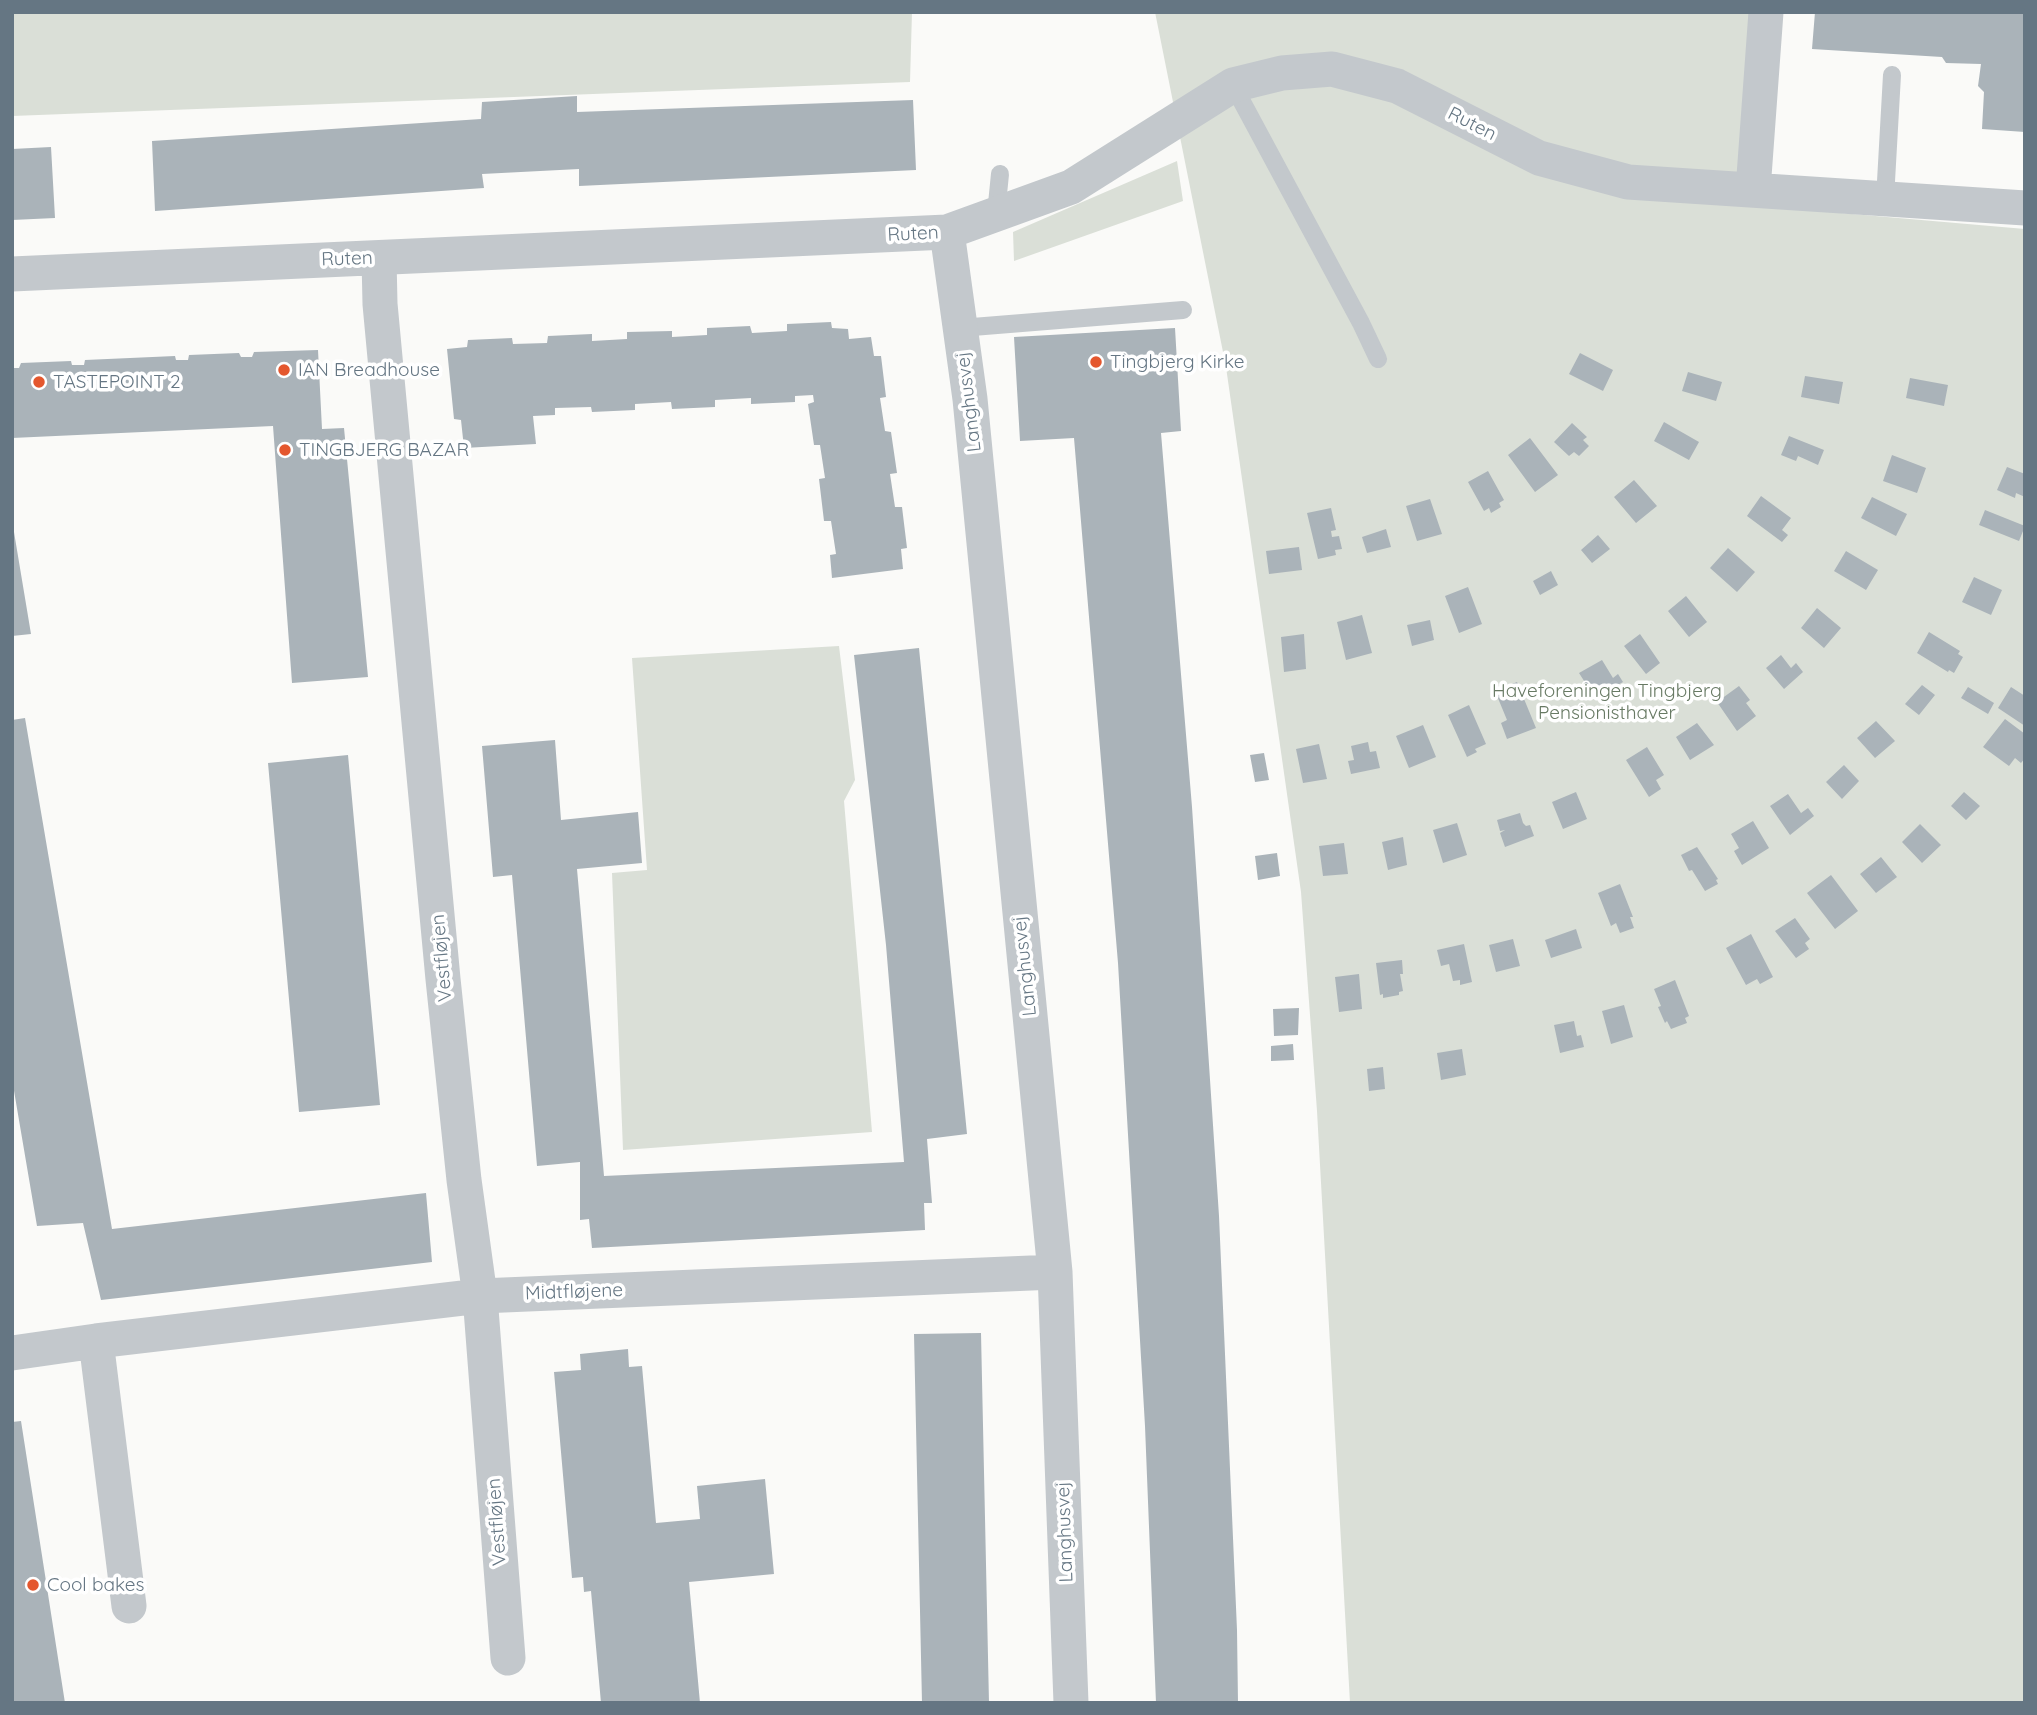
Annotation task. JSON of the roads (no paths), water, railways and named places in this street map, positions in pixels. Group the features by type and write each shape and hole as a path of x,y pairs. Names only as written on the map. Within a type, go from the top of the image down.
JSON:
{"street":[{"path":"1752,190 1766,12"},
{"name":"Ruten","path":"12,274 947,232 1071,187 1233,85 1282,74 1332,69 1398,86 1539,158 1628,182 2025,208"},
{"name":"Langhusvej","path":"947,232 970,399 1055,1272 1072,1703"},
{"name":"Vestfløjen","path":"379,258 380,304 443,979 464,1180 480,1296 508,1658"},
{"name":"Midtfløjene","path":"12,1353 480,1296 1055,1272"},
{"path":"96,1341 129,1606"}],"lane":[{"path":"1885,199 1892,75"},
{"path":"1233,85 1378,359"},
{"path":"996,214 999,174"},
{"path":"960,328 1183,310"}],"place":[{"name":"Tingbjerg Kirke","path":"1096,362"},
{"name":"IAN Breadhouse","path":"284,370"},
{"name":"TASTEPOINT 2","path":"39,382"},
{"name":"TINGBJERG BAZAR","path":"285,450"},
{"name":"Cool bakes","path":"33,1585"}],"park label":[{"name":"Haveforeningen Tingbjerg Pensionisthaver","path":"1607,702"}]}
